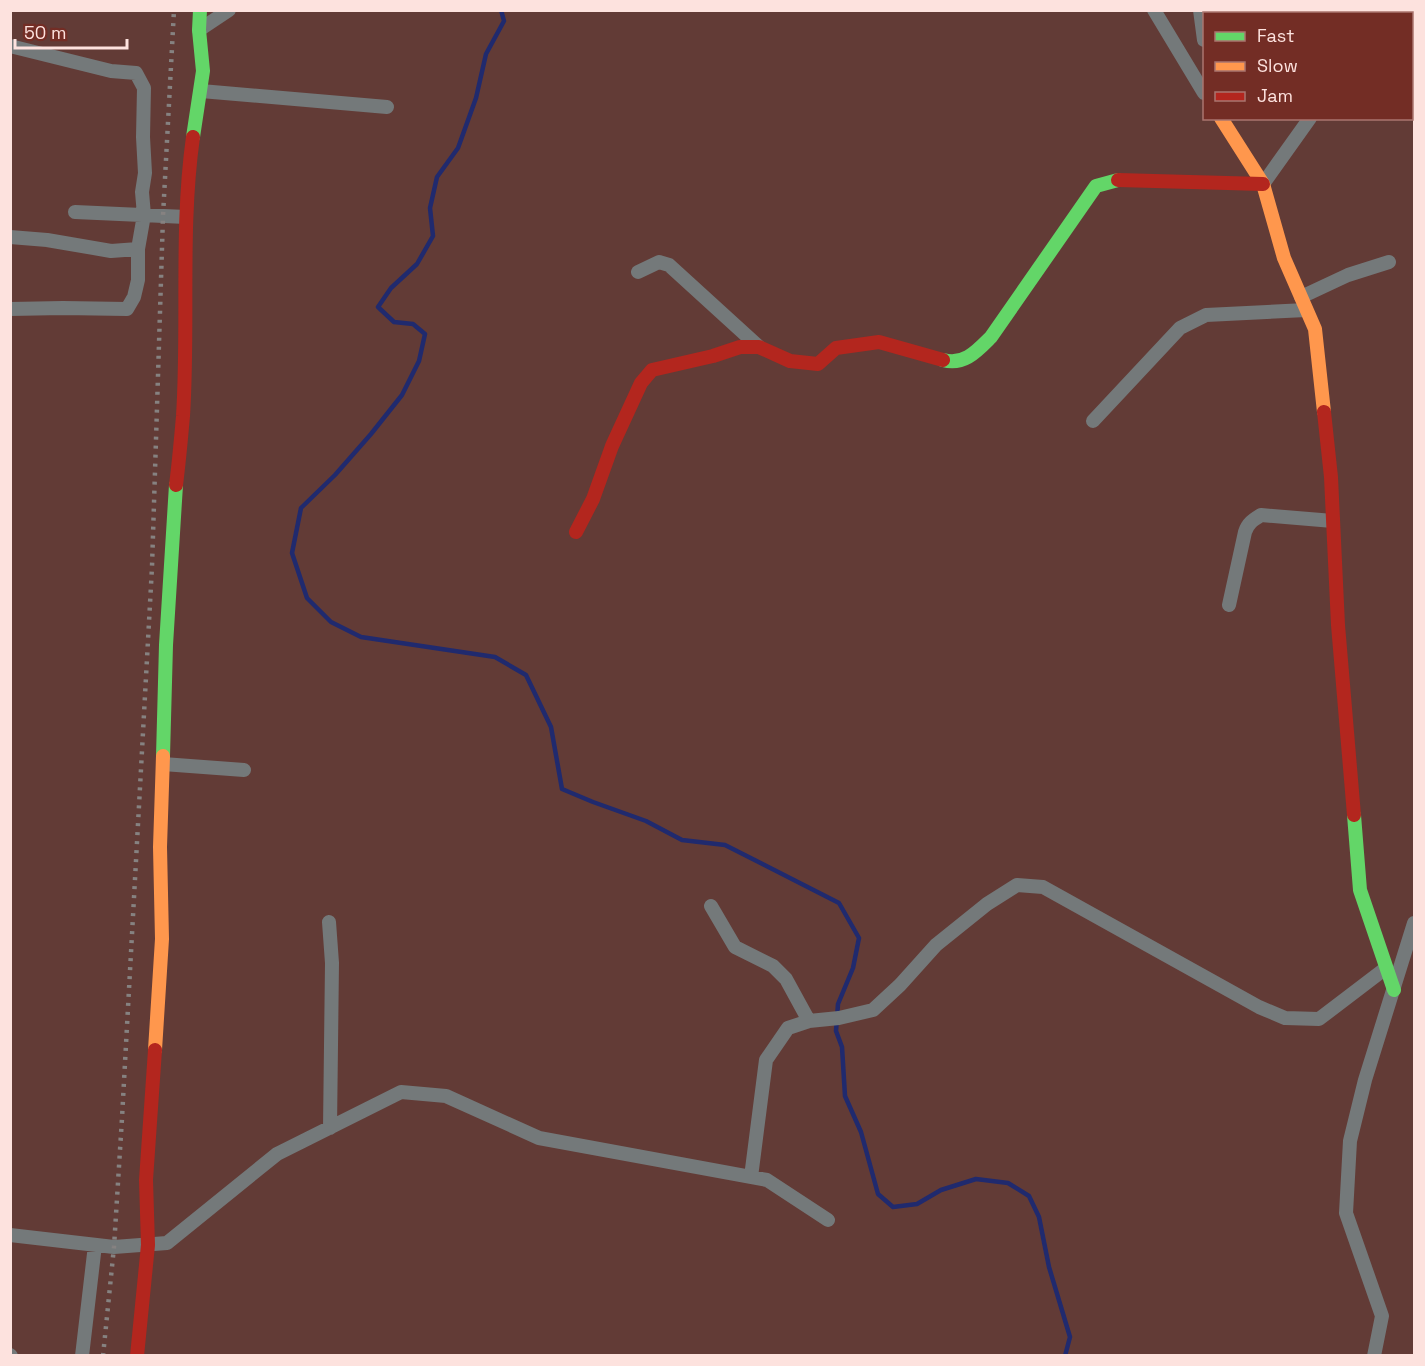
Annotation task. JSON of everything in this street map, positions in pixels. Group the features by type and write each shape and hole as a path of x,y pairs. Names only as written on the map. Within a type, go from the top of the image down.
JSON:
{"street":[{"path":"137,1356 148,1245 146,1180 162,939 160,847 172,530 183,415 188,175 203,71 199,30 200,10"},
{"path":"199,30 229,10"},
{"path":"1154,10 1203,91"},
{"path":"1200,10 1203,32"},
{"path":"10,46 111,71 136,73 144,88 145,173 142,192 144,215 138,249 138,280 135,297 127,309 10,309"},
{"path":"201,91 387,107"},
{"path":"1222,120 1263,183 1284,258 1315,329 1326,421 1338,625 1360,890 1394,990"},
{"path":"1263,183 1309,120"},
{"path":"638,272 659,262 669,265 759,347 790,361 818,364 836,348 879,342 951,362 972,357 991,338 1096,186 1123,179 1193,183 1263,183"},
{"path":"75,212 186,217"},
{"path":"10,237 47,240 111,251 138,249"},
{"path":"1093,422 1180,328 1206,315 1304,303 1348,275 1389,262"},
{"path":"576,532 593,499 612,446 641,383 652,370 713,356 740,347 759,347"},
{"path":"1228,605 1245,531 1253,520 1261,515 1333,521"},
{"path":"163,764 244,770"},
{"path":"751,1177 766,1060 788,1028 809,1021 873,1010 900,985 936,945 987,904 1017,885 1043,887 1259,1007 1286,1018 1319,1019 1386,968"},
{"path":"711,906 735,947 773,966 786,979 809,1021"},
{"path":"329,922 332,963 330,1128"},
{"path":"1374,1356 1382,1316 1346,1213 1350,1141 1365,1080 1414,923"},
{"path":"10,1235 114,1247 167,1243 277,1154 401,1092 446,1096 539,1138 767,1180 828,1220"},
{"path":"82,1356 95,1245"}],"waterway":[{"path":"501,10 504,21 486,54 476,98 458,148 437,177 430,208 433,236 417,264 391,288 378,307 394,322 413,324 425,334 419,361 402,395 371,434 335,475 301,508 292,553 307,598 331,622 361,637 495,657 526,675 551,727 562,789 646,821 682,840 725,845 839,903 859,938 853,968 838,1004 836,1031 842,1047 845,1096 861,1132 878,1194 893,1207 917,1204 941,1190 976,1179 1008,1183 1029,1196 1039,1217 1049,1267 1070,1337 1065,1356"}],"railway":[{"path":"103,1356 114,1247 152,567 163,216 174,10"}],"traffic: fast":[{"path":"193,137 203,71 199,30 200,10"},
{"path":"943,360 964,359 991,337 1096,186 1118,180"},
{"path":"163,756 166,645 176,485"},
{"path":"1354,815 1360,890 1394,990"}],"traffic: slow":[{"path":"1222,120 1263,184 1284,258 1315,329 1324,412"},
{"path":"155,1050 162,939 160,847 163,756"}],"traffic: jam":[{"path":"176,485 185,381 187,207 193,137"},
{"path":"1118,180 1263,184"},
{"path":"576,532 593,499 612,446 641,383 652,370 713,356 740,347 759,347 790,361 818,364 836,348 879,342 943,360"},
{"path":"1324,412 1331,477 1338,625 1354,815"},
{"path":"137,1356 148,1245 146,1180 155,1050"}]}
